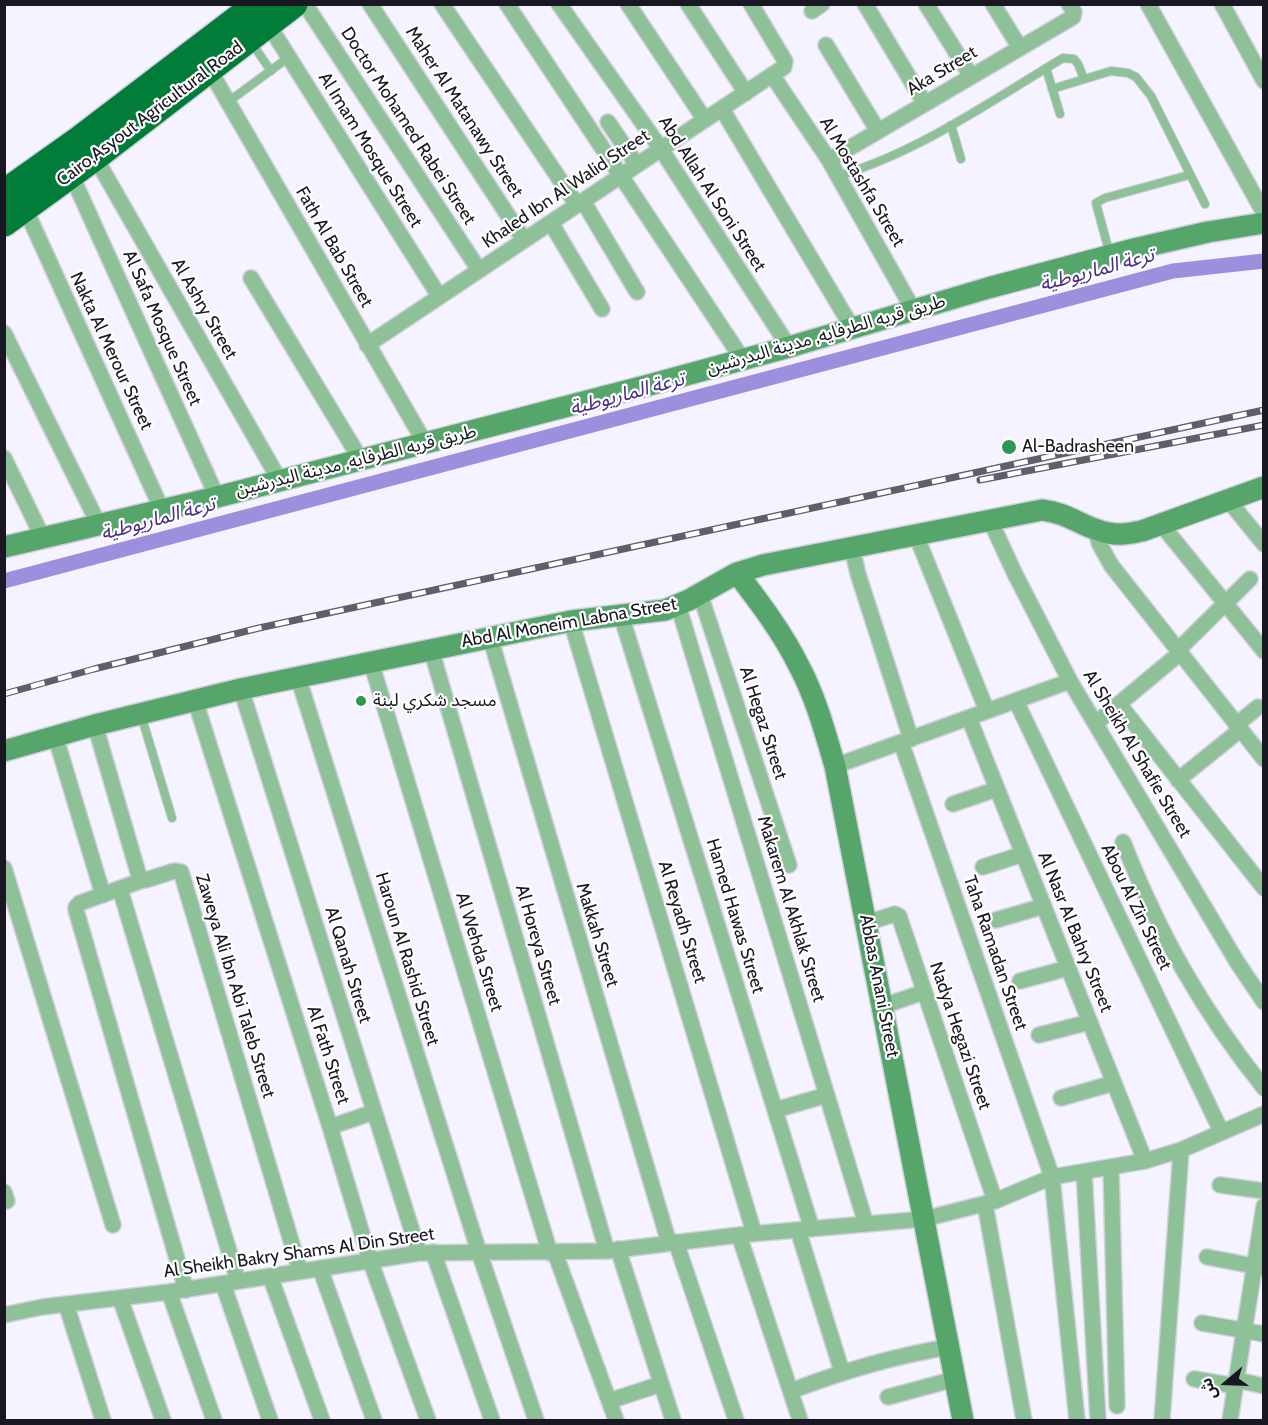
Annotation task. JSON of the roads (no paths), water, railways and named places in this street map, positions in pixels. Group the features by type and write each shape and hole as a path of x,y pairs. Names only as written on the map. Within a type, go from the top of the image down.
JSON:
{"highway":[{"name":"Cairo,Asyout Agricultural Road","path":"11,208 71,174 95,157 215,55 258,22 294,4"},
{"name":"Cairo,Asyout Agricultural Road","path":"11,208 80,139 215,55"}],"main road":[{"name":"طريق قريه الطرفايه, مدينة البدرشين","path":"4,547 217,497 743,360 988,288 1110,255 1208,232 1263,223"},
{"name":"Abd Al Moneim Labna Street","path":"4,751 55,735 241,689 572,621 649,613 678,605 737,573 763,565 1030,511 1049,510 1068,515 1096,530 1110,534 1124,534 1161,524 1263,487"},
{"name":"Abbas Anani Street","path":"737,573 772,619 800,666 821,716 835,766 963,1420"}],"street":[{"name":"Doctor Mohamed Rabei Street","path":"305,4 479,270"},
{"name":"Maher Al Matanawy Street","path":"370,4 524,240"},
{"path":"442,4 580,203 637,292"},
{"path":"507,4 743,360"},
{"name":"Abd Allah Al Soni Street","path":"559,4 661,149 789,347"},
{"path":"628,4 705,120"},
{"path":"688,4 746,93"},
{"name":"Khaled Ibn Al Walid Street","path":"367,345 784,67 785,64 752,4"},
{"path":"866,4 925,104"},
{"path":"926,4 971,76"},
{"path":"993,4 1020,48"},
{"path":"1148,4 1263,213"},
{"path":"1222,4 1258,60 1263,81"},
{"name":"Aka Street","path":"829,160 1020,48 1072,10"},
{"name":"Al Imam Mosque Street","path":"258,22 289,57 440,296"},
{"path":"825,45 878,131"},
{"name":"Fath Al Bab Street","path":"215,55 228,102 425,443"},
{"name":"Al Mostashfa Street","path":"772,75 829,160 914,311"},
{"path":"722,109 853,329"},
{"path":"608,122 637,165"},
{"name":"Al Ashry Street","path":"95,157 280,481"},
{"name":"Al Safa Mosque Street","path":"71,174 217,497"},
{"name":"Nakta Al Merour Street","path":"11,208 162,510"},
{"path":"551,222 602,309"},
{"path":"251,278 361,460"},
{"path":"4,333 99,525"},
{"path":"4,459 43,538"},
{"path":"1228,500 1263,544"},
{"name":"Al Sheikh Al Shafie Street","path":"990,520 1020,585 1070,681 1263,1002"},
{"path":"1161,524 1263,651"},
{"path":"1096,530 1099,543 1111,565 1263,759"},
{"path":"916,535 987,711"},
{"name":"Taha Ramadan Street","path":"852,548 906,740 1052,1177 1077,1420"},
{"path":"1096,723 1179,652 1250,579"},
{"name":"Al Hegaz Street","path":"700,594 789,865"},
{"name":"Makarem Al Akhlak Street","path":"678,605 866,1224"},
{"name":"Hamed Hawas Street","path":"621,615 775,1110 842,1372"},
{"name":"Al Reyadh Street","path":"572,621 800,1420"},
{"name":"Makkah Street","path":"490,637 672,1243 736,1420"},
{"name":"Al Horeya Street","path":"431,649 613,1250 673,1420"},
{"name":"Al Wehda Street","path":"371,662 552,1253 616,1420"},
{"name":"Haroun Al Rashid Street","path":"298,678 479,1252 536,1420"},
{"path":"835,766 1070,681"},
{"name":"Al Qanah Street","path":"241,689 374,1112 492,1420"},
{"name":"Al Fath Street","path":"195,700 370,1260 428,1420"},
{"name":"Abou Al Zin Street","path":"1016,701 1221,1131"},
{"path":"1119,704 1263,888"},
{"path":"1178,780 1238,728 1258,707"},
{"name":"Al Nasr Al Bahry Street","path":"969,718 1145,1161"},
{"path":"94,725 139,876 143,880 81,903 76,910 186,1290"},
{"path":"55,735 103,895"},
{"path":"953,804 997,789"},
{"path":"1123,842 1160,928 1189,982 1217,1026 1263,1088"},
{"path":"983,867 1023,854"},
{"path":"4,868 113,1225"},
{"name":"Zaweya Ali Ibn Abi Taleb Street","path":"143,880 174,871 181,872 300,1271"},
{"path":"120,889 270,1420"},
{"path":"996,920 1044,906"},
{"name":"Nadya Hegazi Street","path":"866,923 898,915 924,992 990,1203 1024,1420"},
{"path":"1020,981 1068,968"},
{"path":"883,1006 924,992"},
{"path":"1039,1035 1090,1022"},
{"path":"1061,1098 1114,1083"},
{"path":"775,1110 827,1095"},
{"path":"330,1127 374,1112"},
{"name":"Al Sheikh Bakry Shams Al Din Street","path":"4,1315 66,1304 186,1290 426,1252 552,1253 613,1250 747,1234 924,1220 990,1203 1052,1177 1145,1161 1181,1150 1263,1114"},
{"path":"1162,1420 1181,1150"},
{"path":"1084,1172 1097,1413 1121,1406 1111,1167"},
{"path":"1220,1185 1263,1191"},
{"path":"1230,1420 1244,1330 1258,1267 1263,1206"},
{"path":"1207,1257 1258,1267"},
{"path":"320,1268 374,1420"},
{"path":"270,1276 322,1420"},
{"path":"169,1292 214,1420"},
{"path":"120,1298 163,1420"},
{"path":"66,1304 103,1420"},
{"path":"1202,1323 1263,1334"},
{"path":"791,1392 842,1372 904,1355 949,1347"},
{"path":"888,1397 955,1379"},
{"path":"1194,1379 1263,1386"},
{"path":"609,1401 661,1384"}],"lane":[{"path":"258,22 271,71"},
{"path":"228,102 289,57"},
{"path":"838,176 873,164 928,138 1063,58 1074,59 1084,79"},
{"path":"1046,68 1060,114"},
{"path":"1052,88 1111,71 1120,71 1136,77 1151,96 1204,204"},
{"path":"951,124 961,159"},
{"path":"1110,255 1096,203 1105,198 1189,175"},
{"path":"141,713 172,818"}],"waterway":[{"name":"ترعة الماريوطية","path":"4,581 1173,271 1264,261"}],"railway":[{"path":"4,694 259,628 1264,410"},
{"path":"980,480 1264,425"}],"place":[{"name":"Al-Badrasheen","path":"1009,447"},
{"name":"مسجد شكري لبنة","path":"361,701"}]}
